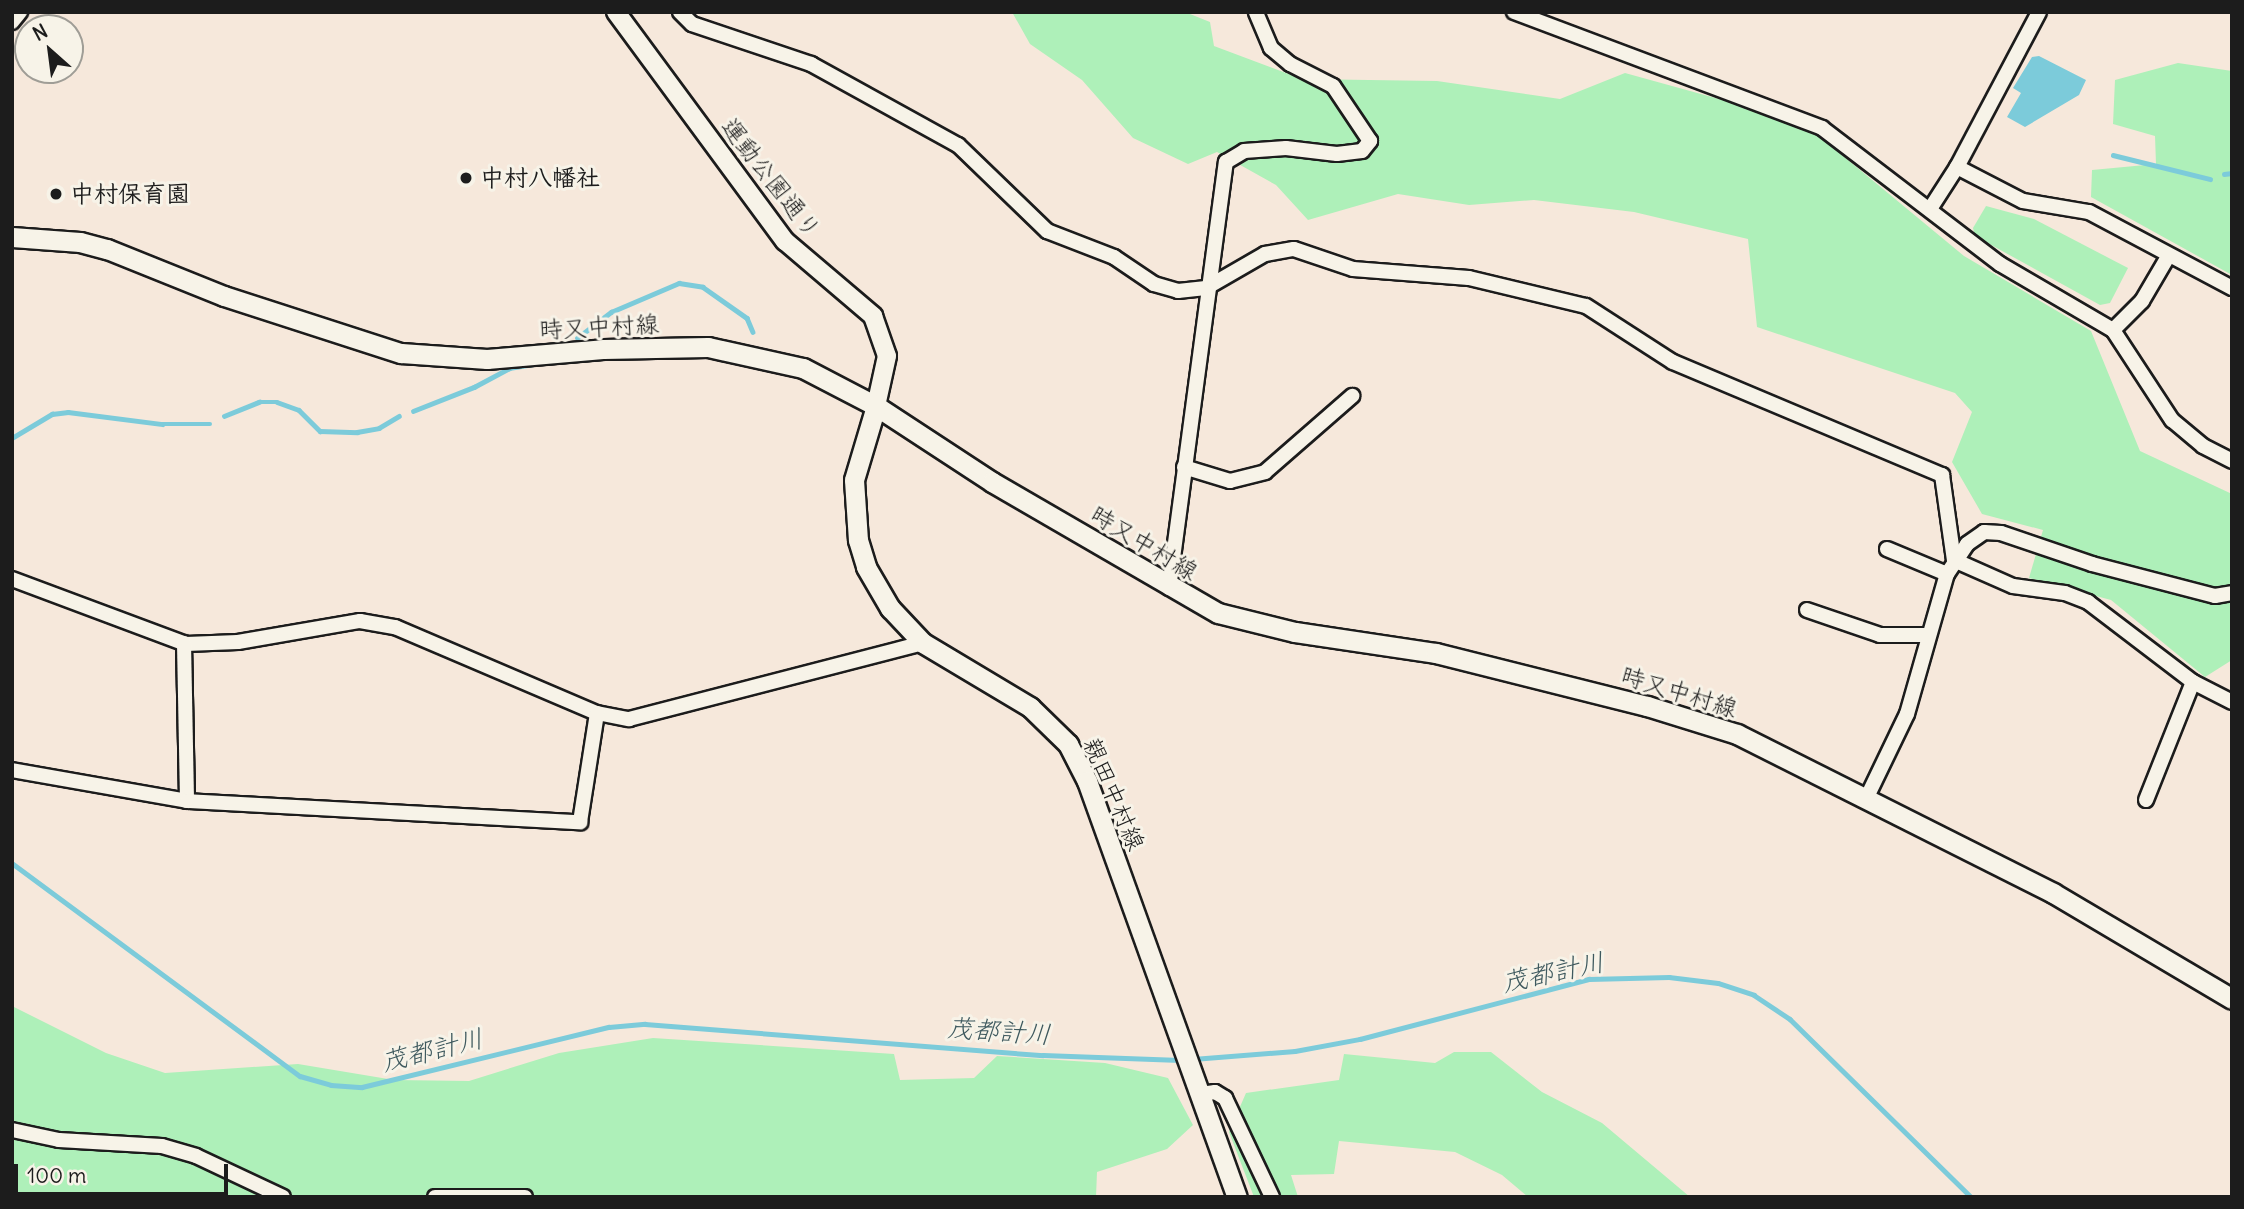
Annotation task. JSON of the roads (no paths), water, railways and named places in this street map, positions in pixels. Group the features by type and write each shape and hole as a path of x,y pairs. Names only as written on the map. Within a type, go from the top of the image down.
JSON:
{"main road":[{"name":"時又中村線","path":"12,237 80,242 107,249 225,296 401,354 486,359 603,349 708,347 803,368 876,406 1169,588 1218,614 1254,625 1436,653 1647,706 1737,734 1867,797 2053,893 2232,999"},
{"name":"親田中村線","path":"876,406 854,480 858,541 876,588 923,643 1030,707 1068,744 1087,781 1237,1197"}],"street":[{"path":"12,22 20,12"},
{"name":"運動公園通り","path":"615,12 785,241 873,316 887,355 876,406"},
{"path":"680,12 692,24 811,64 958,145 1047,231 1114,257 1154,284 1178,291 1206,288 1265,254 1294,249 1353,269 1469,278 1586,306 1672,362 1942,475 1954,560"},
{"path":"1169,588 1206,288 1226,162 1244,151 1286,148 1338,154 1362,151 1370,141 1333,86 1290,64 1271,48 1256,12"},
{"path":"1514,12 1822,128 2000,264 2113,330 2172,420 2203,446 2232,461"},
{"path":"1930,209 1957,167 2039,12"},
{"path":"1957,167 2023,201 2089,212 2232,288"},
{"path":"2113,330 2142,301 2169,255"},
{"path":"1184,467 1230,481 1265,472 1352,396"},
{"path":"1867,797 1907,713 1927,635 1947,574 1967,544 1984,532 2001,533 2092,564 2215,596 2232,593"},
{"path":"1887,550 1947,574"},
{"path":"1954,560 2013,586 2066,593 2088,602 2193,682 2232,702"},
{"path":"12,579 184,643 238,642 360,621 395,627 597,713 629,719 923,643"},
{"path":"1807,610 1880,635 1927,635"},
{"path":"184,643 187,801"},
{"path":"2146,800 2193,682"},
{"path":"12,769 187,801 580,822 597,713"},
{"path":"1201,1094 1214,1092 1225,1098 1272,1197"},
{"path":"12,1130 59,1140 162,1146 196,1156 283,1197"},
{"path":"435,1197 525,1197"}],"water":[{"path":"2039,56 2086,80 2079,95 2025,127 2007,117 2021,93 2013,88 2032,57"}],"waterway":[{"path":"2113,155 2210,179"},
{"path":"2224,174 2232,173"},
{"path":"577,338 611,312 679,283 703,287 747,318 753,332"},
{"path":"413,411 474,387 509,368 535,364"},
{"path":"224,416 259,402 277,402 299,410 320,431 357,432 379,428 399,416"},
{"path":"12,438 52,414 68,412 162,424 210,424"},
{"name":"茂都計川","path":"12,863 300,1076 331,1085 362,1087 609,1027 645,1024 1043,1055 1180,1060"},
{"name":"茂都計川","path":"1193,1059 1295,1051 1360,1039 1589,979 1669,977 1718,983 1754,995 1790,1019 1971,1197"}],"place":[{"name":"中村八幡社","path":"466,178"},
{"name":"中村保育園","path":"56,194"}]}
